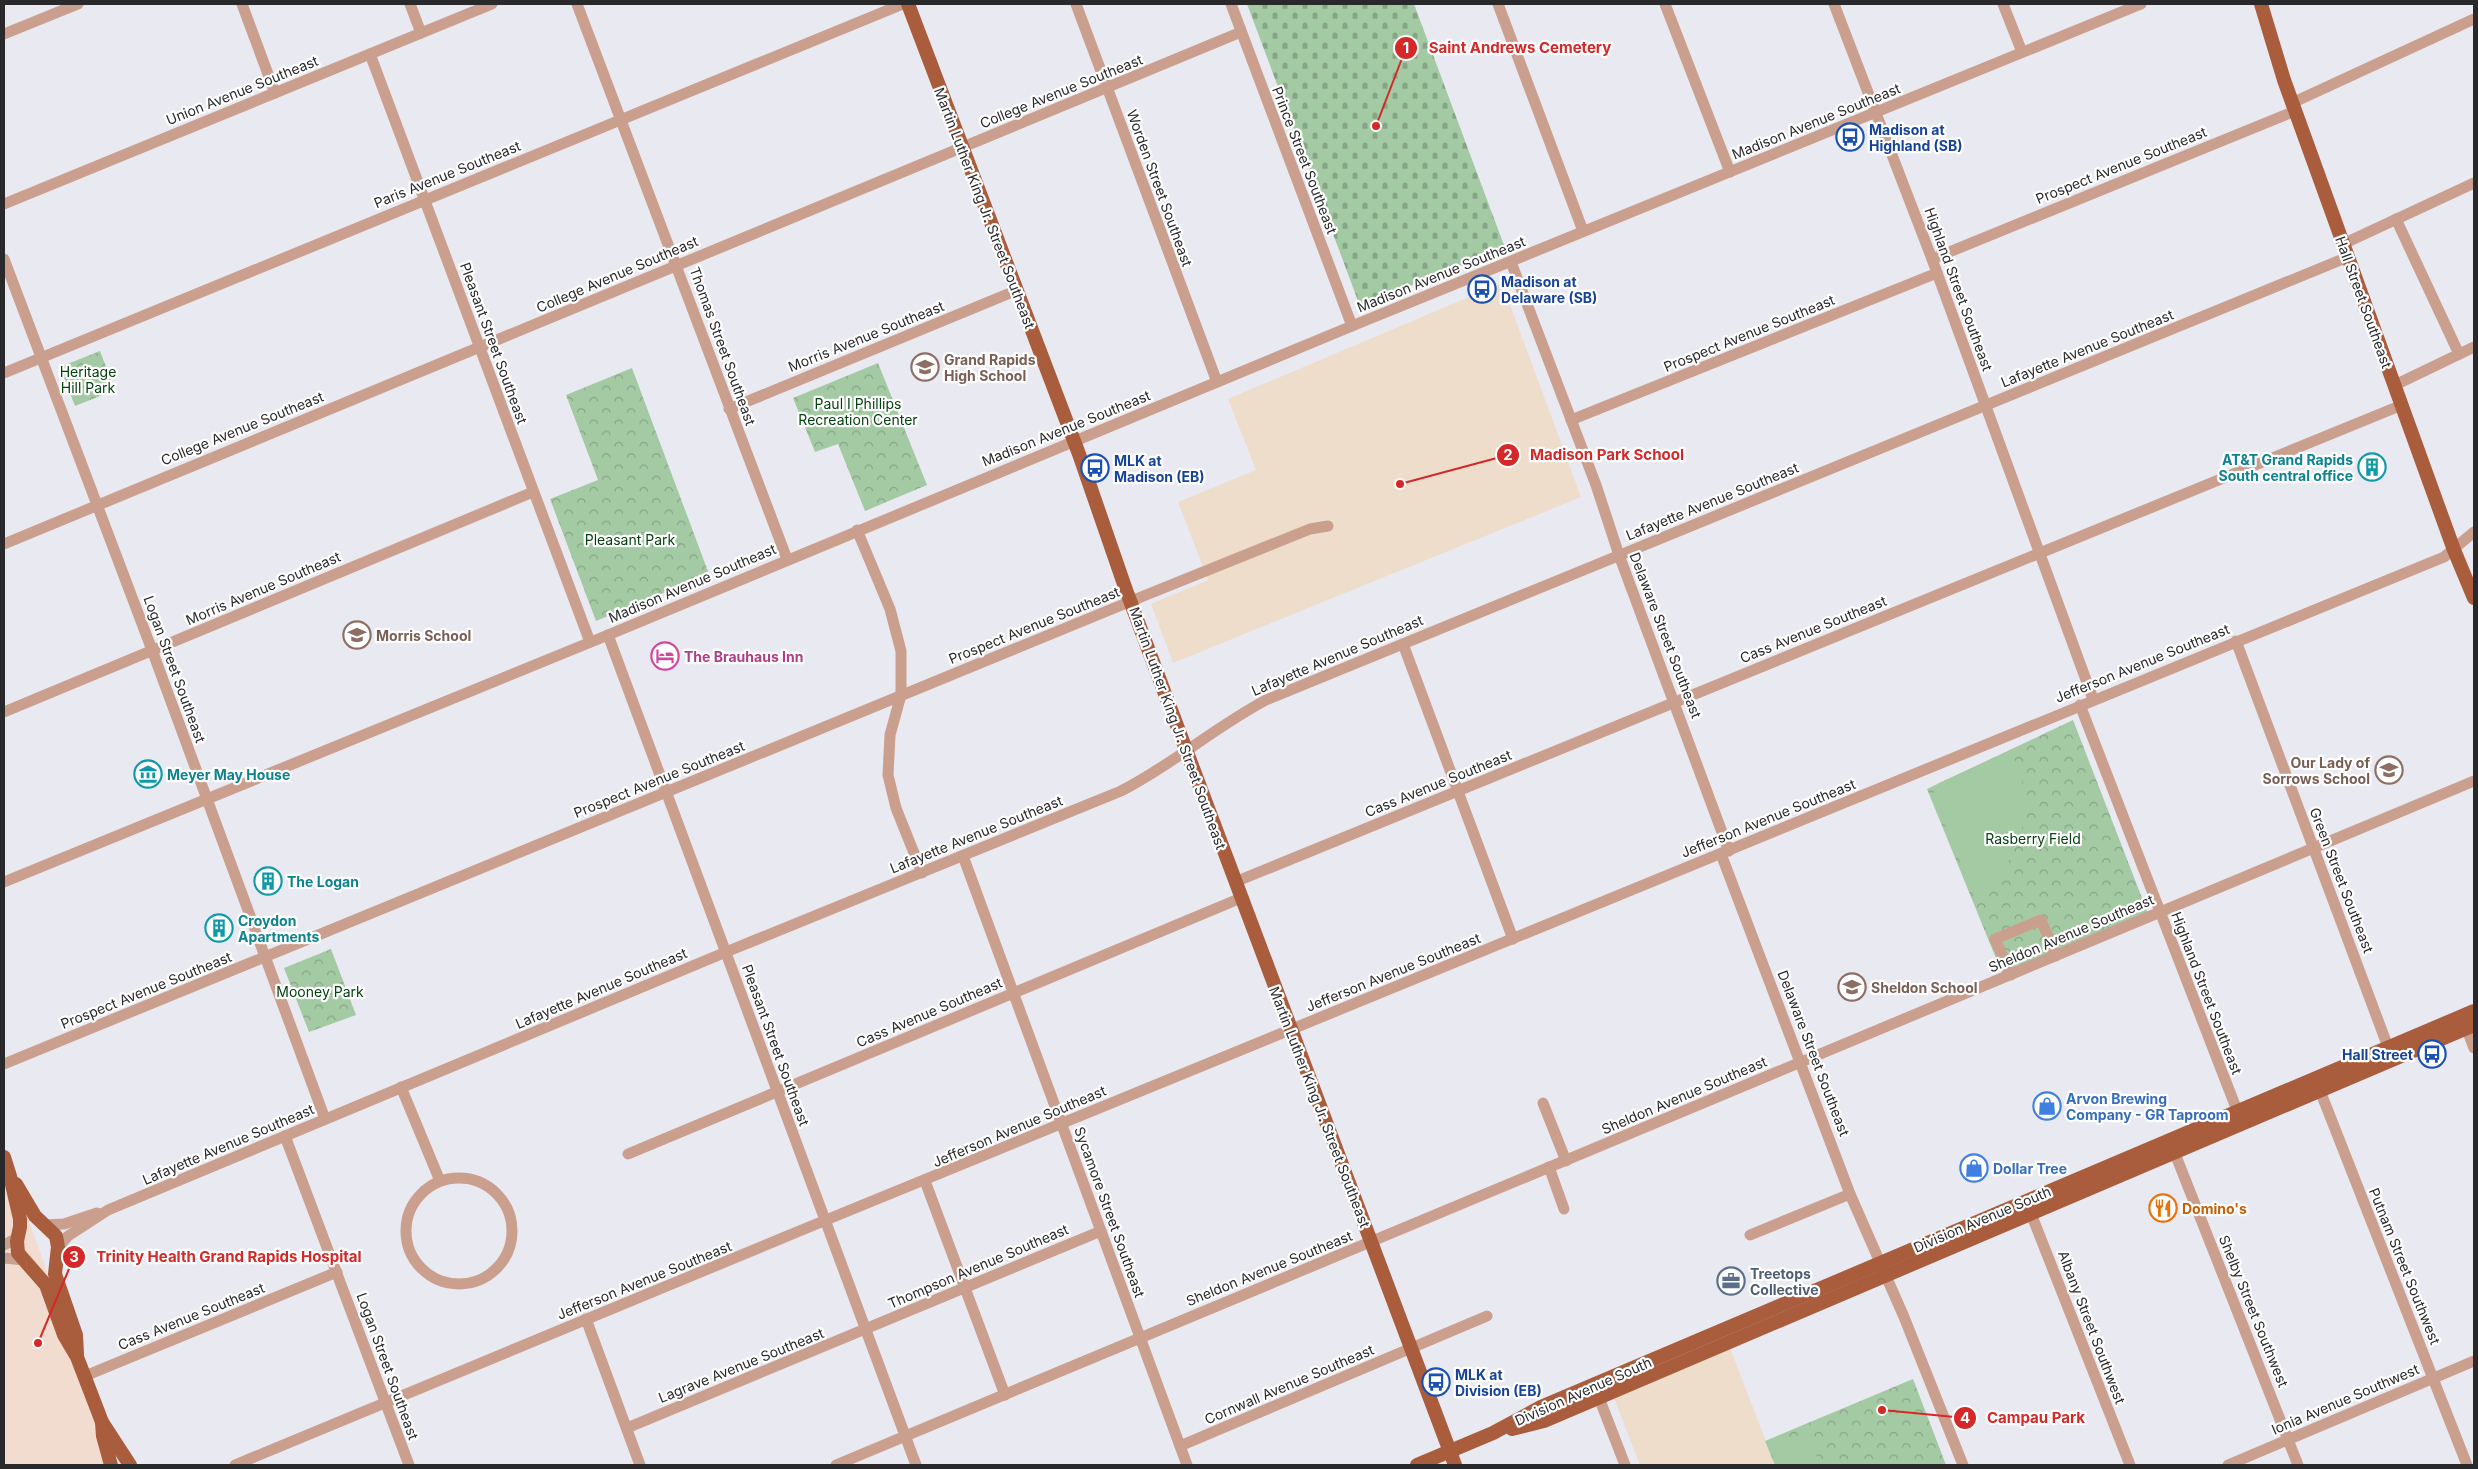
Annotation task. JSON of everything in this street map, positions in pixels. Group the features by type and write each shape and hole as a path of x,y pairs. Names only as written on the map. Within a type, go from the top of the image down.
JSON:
{"main road":[{"name":"Martin Luther King Jr. Street Southeast","path":"908,4 1015,290 1074,441 1235,882 1293,1029 1410,1350 1455,1465"},
{"name":"Hall Street Southeast","path":"2261,4 2293,107 2454,550 2474,598"},
{"name":"Division Avenue South","path":"1417,1465 1493,1433 1541,1407 1596,1391 1886,1276 2032,1215 2238,1111 2317,1085 2467,1023 2474,1011"},
{"name":"Division Avenue South","path":"1596,1391 1879,1263 2026,1201 2172,1146 2243,1124 2388,1047 2467,1023"},
{"path":"4,1157 20,1219 18,1253 46,1285 64,1335 78,1357 102,1422 130,1465"},
{"path":"10,1176 34,1216 56,1236 55,1274 76,1335 78,1357"},
{"path":"18,1237 22,1230 32,1224 45,1225"},
{"path":"25,1261 35,1265 44,1264 57,1251"},
{"path":"102,1422 102,1436 111,1465"}],"street":[{"path":"4,34 78,4"},
{"path":"242,4 276,93"},
{"path":"410,4 421,33"},
{"name":"Union Avenue Southeast","path":"4,204 492,4"},
{"name":"Thomas Street Southeast","path":"578,4 678,265 729,409 787,559"},
{"name":"Paris Avenue Southeast","path":"4,373 424,199 622,121 903,4"},
{"name":"Worden Street Southeast","path":"1076,4 1217,382"},
{"name":"Prince Street Southeast","path":"1230,4 1352,326"},
{"path":"1498,4 1583,231"},
{"path":"1665,4 1730,172"},
{"name":"Highland Street Southeast","path":"1834,4 1932,259 2093,699"},
{"path":"2003,4 2022,52"},
{"name":"Madison Avenue Southeast","path":"4,882 608,635 787,559 1512,262 1583,231 2141,4"},
{"name":"Prospect Avenue Southeast","path":"1932,259 2293,107 2474,19"},
{"name":"College Avenue Southeast","path":"4,544 96,504 962,148 1108,90 1241,32"},
{"name":"Pleasant Street Southeast","path":"370,54 590,642"},
{"name":"Lafayette Avenue Southeast","path":"57,1251 68,1236 108,1210 726,952 1121,791 1144,780 1186,749 1266,700 1986,406 2346,251 2396,219 2474,182"},
{"path":"2396,219 2458,354"},
{"name":"Logan Street Southeast","path":"4,259 152,650 325,1120"},
{"name":"Delaware Street Southeast","path":"1512,262 1596,485 1619,555 1675,701 1725,852 1850,1194 1904,1317 1964,1465"},
{"name":"Prospect Avenue Southeast","path":"1572,420 1937,273"},
{"name":"Morris Avenue Southeast","path":"729,409 1015,290"},
{"path":"2395,385 2474,347"},
{"name":"Cass Avenue Southeast","path":"1235,882 2402,405"},
{"name":"Morris Avenue Southeast","path":"4,712 533,492"},
{"name":"Prospect Avenue Southeast","path":"4,1064 1131,601 1310,529 1328,526"},
{"path":"858,530 890,609 898,634 903,666 901,695 890,735 888,775 896,808 922,873"},
{"name":"Jefferson Avenue Southeast","path":"235,1465 2093,699 2444,557 2474,532"},
{"name":"Pleasant Street Southeast","path":"608,635 916,1465"},
{"name":"Green Street Southeast","path":"2236,641 2388,1047"},
{"path":"1403,644 1512,939"},
{"name":"Highland Street Southeast","path":"2080,705 2243,1124"},
{"name":"Sheldon Avenue Southeast","path":"836,1465 2011,975 2314,846 2474,781"},
{"name":"Sycamore Street Southeast","path":"963,856 1012,993 1188,1465"},
{"name":"Cass Avenue Southeast","path":"628,1154 778,1093 1241,898"},
{"path":"2011,975 1995,939 2041,920 2056,956"},
{"path":"2467,1023 2474,1048"},
{"name":"Putnam Street Southwest","path":"2317,1085 2467,1465"},
{"path":"401,1087 440,1181"},
{"path":"1543,1102 1566,1161"},
{"name":"Logan Street Southeast","path":"285,1136 409,1465"},
{"name":"Shelby Street Southwest","path":"2172,1146 2298,1465"},
{"path":"1549,1167 1564,1209"},
{"path":"461,1178 481,1183 493,1191 502,1201 509,1214 512,1228 511,1242 506,1255 498,1267 488,1276 476,1282 461,1284 439,1280 420,1268 412,1256 407,1242 406,1227 409,1212 416,1199 440,1181 461,1178"},
{"path":"925,1181 1005,1395"},
{"path":"1750,1235 1850,1194"},
{"name":"Albany Street Southwest","path":"2026,1201 2130,1465"},
{"path":"45,1225 64,1224 108,1210"},
{"name":"Thompson Avenue Southeast","path":"866,1329 1101,1231"},
{"path":"4,1245 18,1237"},
{"path":"4,1258 25,1261"},
{"name":"Cass Avenue Southeast","path":"85,1376 337,1272"},
{"name":"Cornwall Avenue Southeast","path":"1180,1446 1487,1316"},
{"path":"586,1319 639,1465"},
{"name":"Lagrave Avenue Southeast","path":"627,1428 866,1329"},
{"name":"Ionia Avenue Southwest","path":"2228,1465 2474,1361"},
{"path":"1596,1391 1625,1465"}],"shaded area":[{"path":"1502,283 1581,497 1173,663 1151,604 1208,580 1178,502 1256,470 1228,399"},
{"path":"4,1153 102,1422 105,1465 4,1465"},
{"path":"1730,1348 1775,1465 1640,1465 1614,1398"}],"green space":[{"path":"1247,4 1414,4 1505,248 1360,306"},
{"name":"Heritage Hill Park","path":"100,351 115,390 75,406 60,367"},
{"name":"Paul I Phillips Recreation Center","path":"878,363 927,485 865,511 838,444 815,452 793,398"},
{"name":"Pleasant Park","path":"632,368 709,574 596,621 550,499 598,480 566,395"},
{"name":"Rasberry Field","path":"2073,720 2149,916 2004,978 1927,789"},
{"path":"2011,750 2023,787 2024,820 2018,842 2008,864 1986,890 1973,894 1933,794 1937,784"},
{"name":"Mooney Park","path":"331,949 356,1015 309,1032 284,968"},
{"path":"1913,1379 1946,1465 1775,1465 1765,1441"},
{"path":"1807,1432 1820,1465 1780,1465 1774,1445"}],"place":[{"name":"Saint Andrews Cemetery","path":"1376,126"},
{"name":"Madison at Highland (SB)","path":"1850,137"},
{"name":"Madison at Delaware (SB)","path":"1482,289"},
{"name":"Grand Rapids High School","path":"925,367"},
{"name":"AT&T Grand Rapids South central office","path":"2372,467"},
{"name":"MLK at Madison (EB)","path":"1095,468"},
{"name":"Madison Park School","path":"1400,484"},
{"name":"Morris School","path":"357,635"},
{"name":"The Brauhaus Inn","path":"665,656"},
{"name":"Our Lady of Sorrows School","path":"2389,770"},
{"name":"Meyer May House","path":"148,774"},
{"name":"The Logan","path":"268,881"},
{"name":"Croydon Apartments","path":"219,928"},
{"name":"Sheldon School","path":"1852,987"},
{"name":"Hall Street","path":"2432,1054"},
{"name":"Arvon Brewing Company - GR Taproom","path":"2047,1106"},
{"name":"Dollar Tree","path":"1974,1168"},
{"name":"Domino's","path":"2163,1208"},
{"name":"Treetops Collective","path":"1731,1281"},
{"name":"Trinity Health Grand Rapids Hospital","path":"38,1343"},
{"name":"MLK at Division (EB)","path":"1436,1382"},
{"name":"Campau Park","path":"1882,1410"}]}
